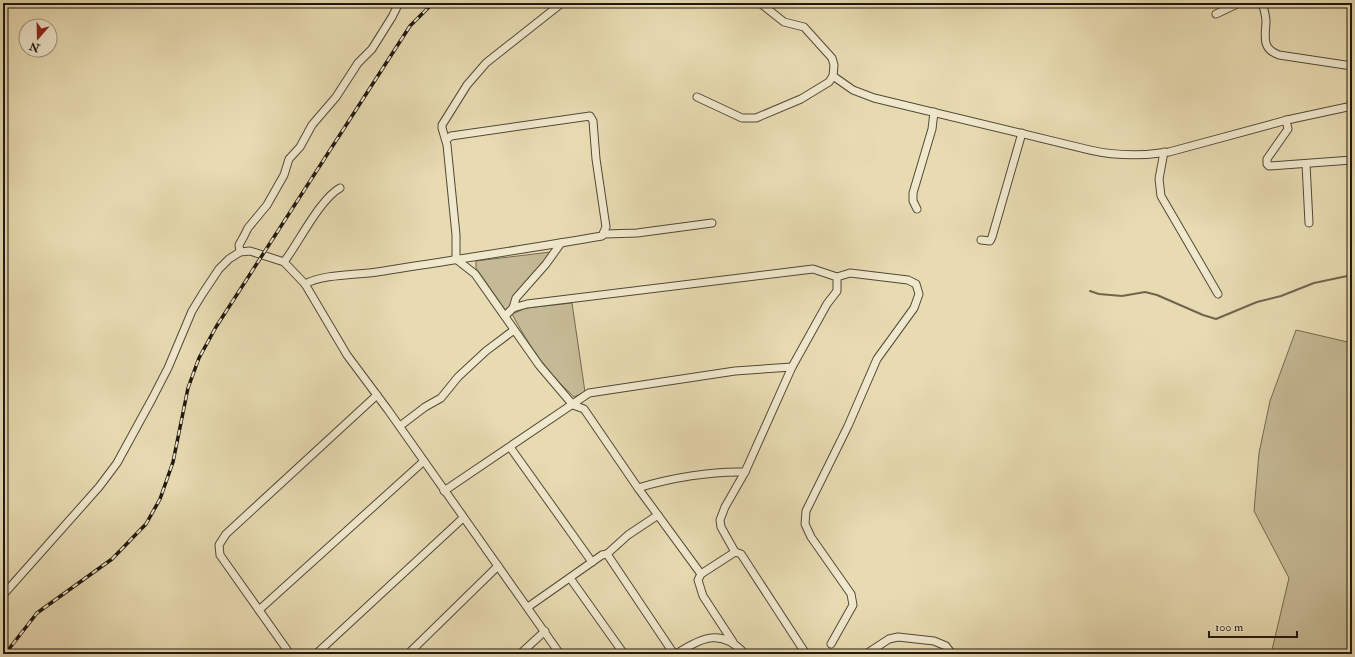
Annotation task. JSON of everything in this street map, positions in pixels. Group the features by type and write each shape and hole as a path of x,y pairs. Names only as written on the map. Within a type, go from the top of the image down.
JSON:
{"street":[{"path":"240,252 239,245 248,228 268,205 284,175 289,159 300,148 312,125 336,97 358,63 372,49 399,3"},
{"path":"456,259 456,235 446,140 442,125 476,73 486,63 562,3"},
{"path":"697,97 742,118 756,118 801,99 829,82 833,76 834,65 832,58 804,27 784,22 760,3"},
{"path":"1216,14 1239,3"},
{"path":"1262,3 1266,20 1264,39 1265,45 1269,50 1279,55 1352,66"},
{"path":"833,76 853,90 867,95 1105,153 1137,155 1164,152 1286,120 1352,106"},
{"path":"916,209 913,201 913,193 932,129 934,112"},
{"path":"446,140 451,136 498,128 590,116 593,121 596,159 606,227 605,234"},
{"path":"1286,120 1288,129 1267,159 1267,164 1273,166 1296,163 1306,164 1352,160"},
{"path":"981,240 990,241 992,237 1022,133"},
{"path":"1164,152 1159,180 1161,196 1218,294"},
{"path":"1306,164 1308,223"},
{"path":"284,262 333,192 340,188"},
{"path":"305,284 319,279 361,275 561,243 602,236 605,234 637,233 712,223"},
{"path":"505,316 513,308 516,298 546,264 561,243"},
{"path":"3,595 99,487 117,463 168,368 192,311 219,268 235,254 250,251 284,262 305,284 348,355 400,426 444,491 560,654"},
{"path":"456,259 475,274 539,365 573,405 584,409 638,488 701,574"},
{"path":"513,308 716,280 813,269 837,277 850,273 908,280 916,284 919,294 914,308 877,359 848,426 806,511 805,524 811,537 851,594 853,605 831,644"},
{"path":"806,654 741,554 735,552 721,527 720,520 725,507 745,472 792,367 827,304 836,291 837,277"},
{"path":"400,426 425,407 441,398 458,377 486,351 514,330"},
{"path":"444,491 589,393 735,371 792,367"},
{"path":"290,654 220,555 218,545 226,534 377,395"},
{"path":"510,446 592,562"},
{"path":"259,610 424,462"},
{"path":"638,488 662,481 732,472 745,472"},
{"path":"528,607 602,554 608,554 628,535 658,515"},
{"path":"316,654 463,518"},
{"path":"735,552 701,574 698,580 701,591 733,642 745,654"},
{"path":"608,554 675,654 690,645 710,638 724,639 733,642"},
{"path":"408,654 498,566"},
{"path":"570,578 624,654"},
{"path":"520,654 545,631"},
{"path":"866,654 889,639 898,638 941,643 952,654"}],"shaded area":[{"path":"551,252 506,311 476,268 476,261"},
{"path":"572,303 585,392 574,397 555,378 539,358 512,314 526,308"},
{"path":"1296,330 1352,343 1352,654 1271,654 1289,578 1254,511 1259,453 1270,401"}],"waterway":[{"path":"1090,291 1099,294 1122,296 1145,292 1157,295 1216,319 1257,302 1281,296 1314,283 1352,275"}],"railway":[{"path":"5,654 37,613 112,559 146,524 160,499 173,462 188,388 199,358 216,327 410,26 433,3"}]}
